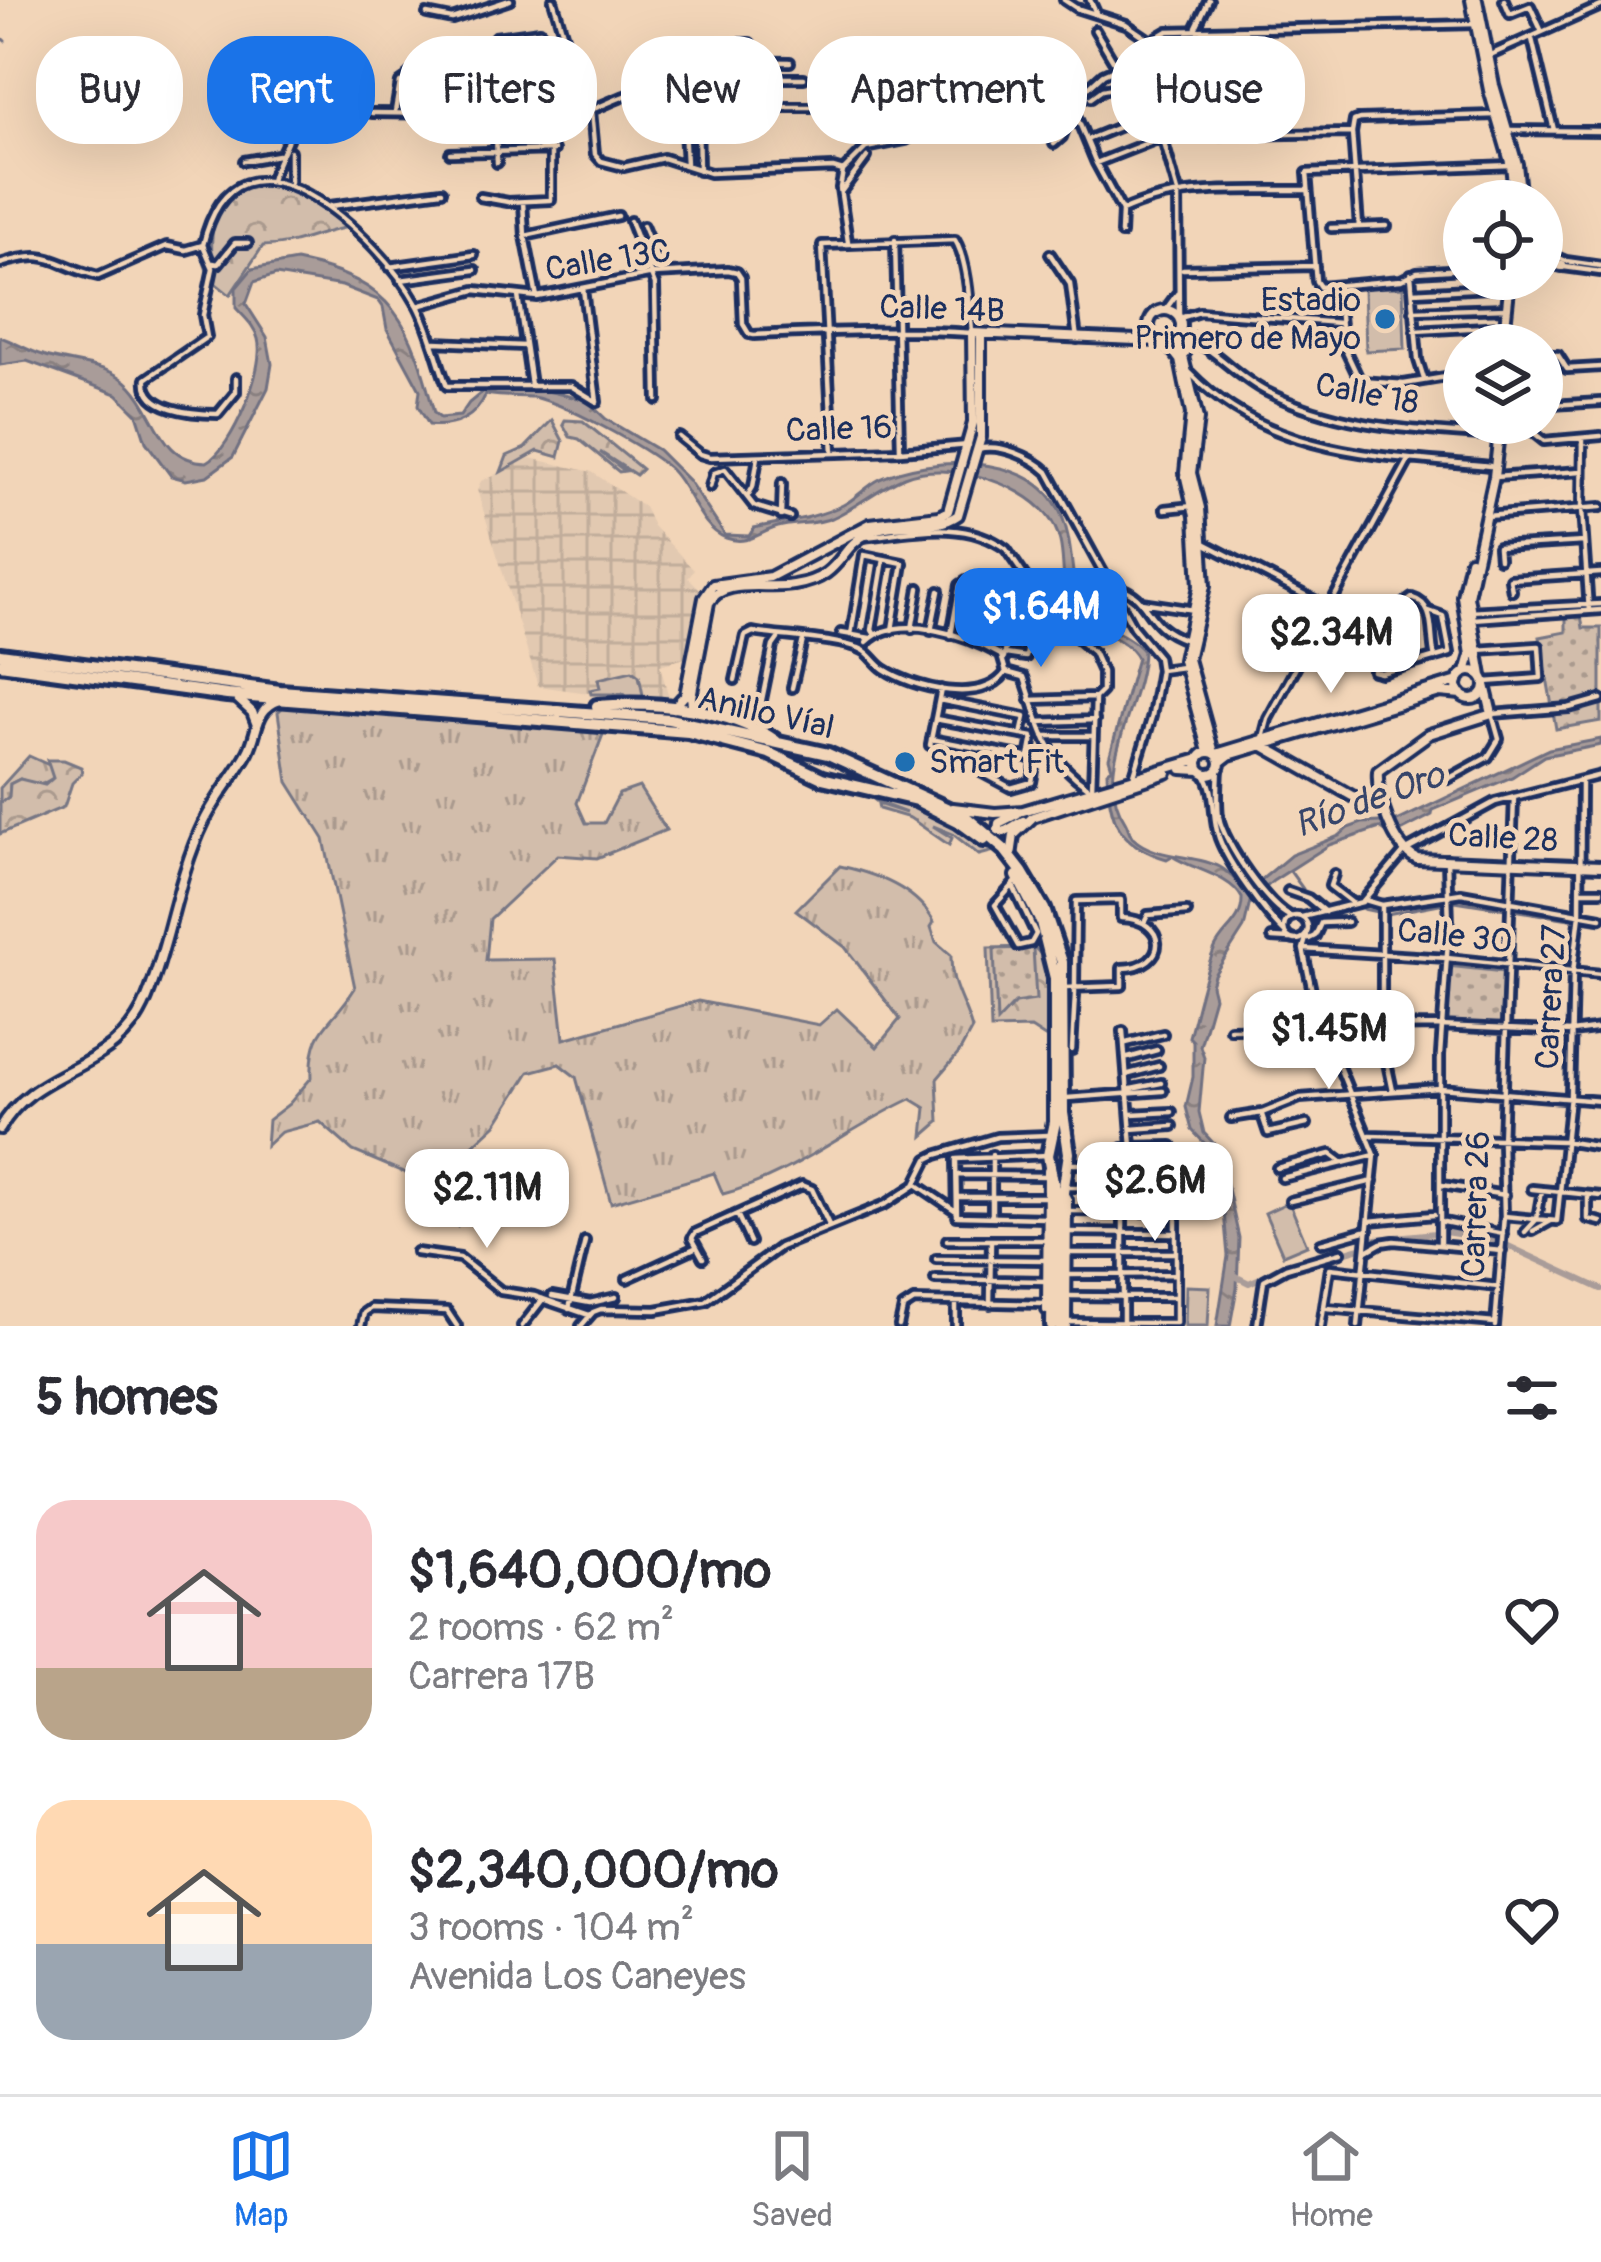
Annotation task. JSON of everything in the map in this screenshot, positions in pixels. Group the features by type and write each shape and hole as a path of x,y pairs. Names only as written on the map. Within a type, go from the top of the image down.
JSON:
{"highway":[{"name":"Anillo Víal","path":"0,654 225,686 669,719 828,754 952,808 1011,857 1048,920 1070,988 1064,1098 1071,1165 1062,1189 1058,1325"},
{"name":"Anillo Víal","path":"0,664 227,695 667,728 725,740 826,779 916,800 958,820 996,850 1042,928 1054,971 1055,1122 1048,1157 1054,1188 1058,1325"},
{"path":"558,712 652,705 752,722 785,746 818,757 820,765 814,769 784,761"},
{"path":"869,787 835,775 830,768 836,762 874,773"},
{"path":"1048,1157 1068,1142"},
{"path":"1048,1157 1071,1165"}],"street":[{"path":"427,14 452,19 510,0"},
{"path":"553,0 565,36"},
{"path":"1064,0 1126,24 1144,36"},
{"path":"1090,0 1096,13"},
{"path":"1196,29 1209,0"},
{"path":"1474,0 1514,180"},
{"path":"1504,0 1510,14 1530,6 1543,34"},
{"path":"1488,56 1601,6"},
{"path":"1157,36 1196,29 1479,24"},
{"path":"1479,24 1519,180"},
{"path":"1096,30 1111,57"},
{"path":"502,36 540,31"},
{"path":"1532,39 1554,130"},
{"path":"783,62 790,62"},
{"path":"1087,89 1111,71"},
{"path":"783,78 804,78"},
{"path":"1091,98 1111,88"},
{"path":"395,114 399,89"},
{"path":"597,107 624,94 656,92 671,99 684,115 686,164"},
{"path":"375,113 399,114"},
{"path":"1359,226 1352,125 1360,119 1496,115"},
{"path":"1507,130 1601,131"},
{"path":"1305,134 1352,133"},
{"path":"1087,142 1122,212 1121,234"},
{"path":"271,181 284,144"},
{"path":"496,163 497,144"},
{"path":"480,197 551,200 553,144"},
{"path":"594,144 601,161 617,166 663,158 699,171 832,168 843,172"},
{"path":"699,144 699,171"},
{"path":"848,243 843,172 866,148 886,144"},
{"path":"1096,163 1145,144"},
{"path":"1167,144 1178,192 1179,335 1198,419 1192,479 1200,508 1205,586 1188,659 1220,820 1228,844 1274,907 1292,917 1365,900 1395,862"},
{"path":"451,153 554,150"},
{"path":"290,152 290,184"},
{"path":"244,161 278,155"},
{"path":"841,192 867,157"},
{"path":"1443,271 1320,287 1307,190 1310,171 1511,165"},
{"path":"236,378 236,392 218,414 165,406 145,392 146,379 207,338 202,315 213,263 203,245 219,203 245,186 271,181 290,184 329,206 389,267 418,306 448,386 571,386 597,402 583,289"},
{"path":"1122,212 1178,192 1307,190"},
{"path":"329,206 442,191"},
{"path":"523,202 537,297"},
{"path":"525,236 618,216"},
{"path":"630,221 653,274 656,400"},
{"path":"644,226 662,273"},
{"path":"1330,228 1387,226"},
{"path":"895,240 900,452"},
{"path":"695,713 691,697 712,596 726,587 797,585 820,578 861,537 879,529 950,520 973,451 976,334 955,240 822,245 833,453"},
{"path":"213,263 218,264 235,243 248,243"},
{"path":"0,264 22,255 50,256 98,276 167,246 186,250 203,245"},
{"path":"1049,254 1070,284 1077,339"},
{"path":"389,267 473,255"},
{"path":"1563,260 1601,269"},
{"path":"1182,269 1315,266"},
{"path":"1563,266 1601,269"},
{"path":"400,280 475,270"},
{"name":"Calle 13C","path":"418,306 475,290 537,297 653,274 737,272 746,332"},
{"path":"1412,274 1424,379"},
{"path":"1337,287 1344,351 1356,378 1370,384 1443,377"},
{"path":"1137,343 1149,330 1152,316 1166,309 1180,289"},
{"path":"1412,292 1443,289"},
{"path":"518,296 531,386"},
{"path":"1504,324 1508,300"},
{"path":"1413,311 1507,308"},
{"path":"1166,309 1180,318"},
{"path":"1180,318 1199,312 1340,323"},
{"name":"Calle 14B","path":"746,332 898,329 1162,342"},
{"path":"1415,331 1443,329"},
{"path":"1149,330 1180,360 1191,415 1185,473 1193,506 1199,586 1184,667 1210,761 1220,840 1266,911 1292,940"},
{"path":"1162,342 1179,335"},
{"name":"Calle 18","path":"1179,335 1193,339 1250,382 1332,418 1376,427 1443,428"},
{"path":"1185,355 1193,339"},
{"path":"432,342 525,346"},
{"path":"1563,363 1567,369 1601,367"},
{"path":"1190,374 1236,409 1292,438 1342,453 1492,471 1582,471"},
{"path":"1563,404 1601,402"},
{"name":"Calle 16","path":"679,436 710,457 973,451"},
{"name":"Calle 18","path":"1563,439 1601,436"},
{"path":"1583,438 1589,608"},
{"path":"1489,714 1467,624 1469,583 1486,516 1495,444"},
{"path":"973,451 992,447 1043,467 1137,634 1156,653 1160,670 1152,716 1129,780"},
{"path":"747,497 759,455"},
{"path":"1263,742 1268,719 1409,460"},
{"path":"710,487 714,473 725,469 754,506 790,517"},
{"path":"952,808 1028,814 1458,681 1471,655 1463,589 1492,471"},
{"path":"781,516 782,483"},
{"path":"673,708 685,695 709,588 723,581 761,580 870,524 939,516 959,501"},
{"path":"1165,509 1193,506"},
{"path":"1486,516 1601,507"},
{"path":"861,537 953,529 1002,545 1055,620 1097,657 1102,682 1092,736 1099,789"},
{"path":"1202,542 1330,608"},
{"path":"1499,559 1498,547 1584,542"},
{"path":"851,635 864,555 903,563 892,630"},
{"path":"808,557 809,572 820,578"},
{"path":"871,639 884,559"},
{"path":"788,569 799,574 797,585"},
{"path":"1512,591 1510,579 1601,573"},
{"path":"735,680 748,633 864,651 896,676 941,688 983,688 1001,680 1013,612 966,581 960,585 951,635"},
{"path":"969,640 980,586"},
{"path":"912,629 920,588"},
{"path":"1114,592 1125,589 1160,629 1186,640"},
{"path":"931,631 939,591"},
{"path":"1416,598 1429,611 1441,613 1446,631 1450,653 1381,674 1373,671 1405,602 1416,598"},
{"path":"988,648 998,599"},
{"path":"1141,602 1194,610"},
{"path":"1446,631 1474,619 1601,607"},
{"path":"1468,610 1589,608"},
{"path":"1429,611 1435,658"},
{"path":"841,633 871,639 892,630 931,631 969,640 1005,656 1026,657 1031,627"},
{"path":"752,722 772,646 778,639"},
{"path":"792,688 803,640"},
{"path":"1466,672 1484,681 1541,678 1539,646 1477,650"},
{"path":"1160,670 1184,667"},
{"path":"1006,672 1024,677 1042,736 1061,764 1078,780 1099,789"},
{"path":"1458,681 1461,694"},
{"path":"1474,698 1483,692 1484,681"},
{"path":"931,740 1036,759 1032,782 1011,788 930,745 941,688"},
{"path":"1263,742 1440,692 1482,700 1499,739 1493,752 1448,778"},
{"path":"227,695 247,706 257,726"},
{"path":"1031,703 1096,698"},
{"path":"0,1129 29,1093 112,1049 137,1021 203,824 247,753 263,710 281,700"},
{"path":"939,700 1025,716 1022,735"},
{"path":"1601,700 1569,708 1489,714 1429,734 1378,771 1382,802 1406,852 1495,802 1601,775"},
{"path":"935,719 1033,737 1029,758"},
{"path":"1037,722 1095,720"},
{"path":"1042,736 1092,736"},
{"path":"1263,742 1352,796 1382,802"},
{"path":"968,765 971,747"},
{"path":"1077,794 1078,780"},
{"name":"Carrera 27","path":"1555,1219 1570,1096 1573,972 1580,919 1581,782"},
{"path":"1011,857 1014,835 1028,814 1099,789"},
{"name":"Carrera 26","path":"1495,1324 1504,1216 1502,1142 1514,796"},
{"name":"Calle 28","path":"1395,862 1406,852 1447,859 1601,866"},
{"path":"1440,1244 1440,1026 1447,958 1447,859"},
{"path":"1334,874 1330,886 1354,904"},
{"path":"1016,882 1036,934 1031,943 1018,946 995,905 1016,882"},
{"path":"1288,891 1308,898 1324,913"},
{"path":"1580,891 1601,891"},
{"path":"1365,900 1382,908 1449,899 1601,918"},
{"path":"1070,988 1122,986 1122,968 1141,967 1154,954 1156,936 1145,921 1121,918 1121,900 1076,901 1070,988 1072,1050"},
{"path":"1382,908 1382,1027 1393,1091"},
{"path":"1145,921 1148,915 1187,912"},
{"path":"1292,940 1306,938 1324,913"},
{"path":"1285,933 1292,917"},
{"path":"1302,917 1322,1027 1375,1155 1358,1326"},
{"path":"1272,938 1306,938 1315,936 1321,922 1347,922"},
{"name":"Calle 30","path":"1306,938 1382,952 1601,974"},
{"path":"1230,1029 1440,1026 1572,1032 1601,1028"},
{"path":"1123,1031 1132,1147 1172,1146"},
{"path":"1126,1043 1162,1034"},
{"path":"1128,1058 1157,1050"},
{"path":"1129,1074 1159,1066"},
{"path":"1064,1098 1161,1083"},
{"path":"1231,1118 1262,1113 1300,1098 1440,1088 1601,1101"},
{"path":"1130,1090 1162,1091"},
{"path":"1131,1114 1172,1112"},
{"path":"1262,1113 1268,1133 1307,1124"},
{"path":"1131,1129 1173,1126"},
{"path":"1370,1135 1562,1141 1601,1148"},
{"path":"581,1326 589,1315 608,1308 656,1310 706,1301 779,1247 872,1211 916,1184 935,1154 997,1137 1048,1157"},
{"path":"1123,1148 1123,1322"},
{"path":"1277,1168 1331,1154 1343,1163"},
{"path":"1282,1178 1375,1155"},
{"path":"992,1156 992,1217"},
{"path":"956,1214 957,1157 1048,1157"},
{"path":"956,1175 992,1175 1048,1157"},
{"path":"1048,1157 1047,1304 1058,1325"},
{"path":"1058,1325 1176,1323 1176,1165 1071,1165"},
{"path":"1290,1201 1373,1181"},
{"path":"703,1258 692,1238 695,1233 806,1184 830,1226"},
{"path":"916,1184 956,1214 1048,1218"},
{"path":"1442,1185 1504,1196"},
{"path":"1058,1325 1067,1296 1067,1211 1062,1189 1176,1188"},
{"path":"1532,1190 1601,1196"},
{"path":"1542,1190 1537,1219 1529,1232 1555,1219"},
{"path":"1588,1196 1588,1219 1601,1222"},
{"path":"956,1197 1047,1197"},
{"path":"1067,1211 1176,1212"},
{"path":"737,1214 750,1242"},
{"path":"1322,1243 1434,1215"},
{"path":"1504,1216 1555,1219"},
{"path":"1441,1222 1503,1234"},
{"path":"1368,1229 1381,1243"},
{"path":"1067,1232 1176,1233"},
{"path":"569,1309 585,1240"},
{"path":"947,1240 1047,1240"},
{"path":"990,1304 991,1240"},
{"path":"1366,1252 1381,1243 1502,1251"},
{"path":"627,1279 697,1247"},
{"path":"416,1252 460,1258 501,1291 589,1315"},
{"path":"1259,1326 1264,1280 1286,1268 1341,1252"},
{"path":"1067,1253 1176,1253"},
{"path":"936,1259 1047,1260"},
{"path":"1321,1326 1330,1268 1498,1287"},
{"path":"1067,1275 1176,1274"},
{"path":"934,1280 1047,1281"},
{"path":"552,1296 590,1304 616,1297"},
{"path":"1067,1296 1176,1297"},
{"path":"523,1326 543,1299"},
{"path":"899,1326 907,1303 1047,1304"},
{"path":"956,1303 956,1326"},
{"path":"1326,1307 1495,1324"},
{"path":"361,1326 364,1313 371,1308 447,1311 457,1326"}],"shaded area":[{"path":"530,458 592,472 644,507 653,526 694,570 688,577 701,590 689,657 660,665 671,705 639,703 630,692 596,694 538,686 477,490 481,481"}],"green space":[{"path":"274,185 298,190 349,227 263,246 230,295 210,279 199,248 212,254 214,224 224,203 244,190"},
{"name":"Estadio Primero de Mayo","path":"1403,287 1405,349 1366,351 1364,288"},
{"path":"552,420 563,441 559,457 538,451 501,472 507,456 525,448"},
{"path":"565,420 583,421 642,469 636,475 600,452 625,471 619,472 579,439 570,437"},
{"path":"1566,615 1581,615 1583,628 1601,628 1601,721 1556,729 1540,637 1566,632"},
{"path":"632,671 639,676 643,695 638,702 624,694 591,694 590,690 600,688 598,679"},
{"path":"284,706 605,729 577,803 586,823 604,823 619,794 639,787 666,830 597,858 558,855 490,919 486,960 555,959 564,1039 698,1001 819,1025 837,1009 877,1047 900,1019 845,947 796,910 840,866 907,892 927,910 936,942 951,955 955,984 972,1029 937,1079 939,1122 923,1136 926,1108 911,1099 748,1186 723,1194 714,1173 611,1203 576,1077 559,1064 529,1072 496,1124 467,1151 457,1226 408,1174 353,1151 320,1122 281,1132 266,1146 268,1120 312,1077 318,1037 355,988 324,839 288,782 278,712"},
{"path":"29,756 51,766 53,778 39,786 20,779 10,784 9,797 0,803 0,788"},
{"path":"47,760 81,767 64,807 0,834 0,803 9,797 10,784 20,779 45,785 53,778"},
{"path":"862,789 947,819 991,852 979,855 953,834 933,826 952,838 949,845 910,818 879,809 878,804 906,813 877,802"},
{"path":"1034,947 1047,961 1051,1041 1031,1028 991,1029 988,948"},
{"path":"1033,948 1036,1000 1015,1003 997,1022 994,949"},
{"path":"1447,966 1504,972 1500,1027 1442,1025"},
{"path":"1289,1202 1307,1245 1283,1255 1265,1213"},
{"path":"1186,1286 1210,1287 1208,1326 1185,1326"}],"water":[{"path":"296,261 357,281 394,311 407,331 434,413 440,418 460,416 486,389 547,391 586,400 606,419 658,450 689,481 725,535 749,536 754,528 822,514 880,479 924,466 1000,468 1042,488 1063,520 1083,611 1143,651 1113,781 1130,834 1152,850 1220,867 1248,891 1291,855 1348,828 1397,821 1549,749 1601,739 1601,745 1544,756 1512,777 1433,810 1432,815 1391,836 1380,828 1329,845 1250,902 1244,928 1214,975 1214,997 1200,1046 1204,1057 1199,1112 1204,1133 1221,1158 1239,1238 1230,1326 1217,1326 1228,1256 1222,1190 1214,1185 1208,1147 1192,1130 1186,1107 1193,1077 1189,1037 1200,993 1214,950 1236,920 1242,898 1220,878 1137,846 1119,828 1110,804 1107,772 1112,768 1109,758 1137,658 1074,609 1065,586 1059,539 1047,515 1019,492 981,477 921,472 885,486 826,520 778,527 747,539 726,538 709,526 676,476 658,459 603,426 545,400 486,394 463,420 429,425 418,406 420,390 387,329 378,300 342,286 276,275 254,282 246,304 267,337 272,364 268,388 233,457 207,476 186,480 171,476 146,442 137,414 117,394 27,361 0,365 0,337 37,353 112,372 140,397 169,445 191,460 207,462 236,425 257,368 258,339 236,308 236,288 252,269"}],"waterway":[{"path":"0,36 5,41"},
{"path":"1290,871 1303,889"},
{"path":"1363,909 1387,914 1455,901 1601,924"},
{"path":"1376,1239 1445,1232 1500,1241"},
{"path":"1504,1244 1601,1289"},
{"path":"1339,1254 1364,1247"},
{"path":"1231,1274 1249,1283 1269,1274"}],"place":[{"name":"Estadio Primero de Mayo","path":"1385,319"},
{"name":"Smart Fit","path":"905,762"}],"water label":[{"name":"Río de Oro","path":"1369,800"}]}
